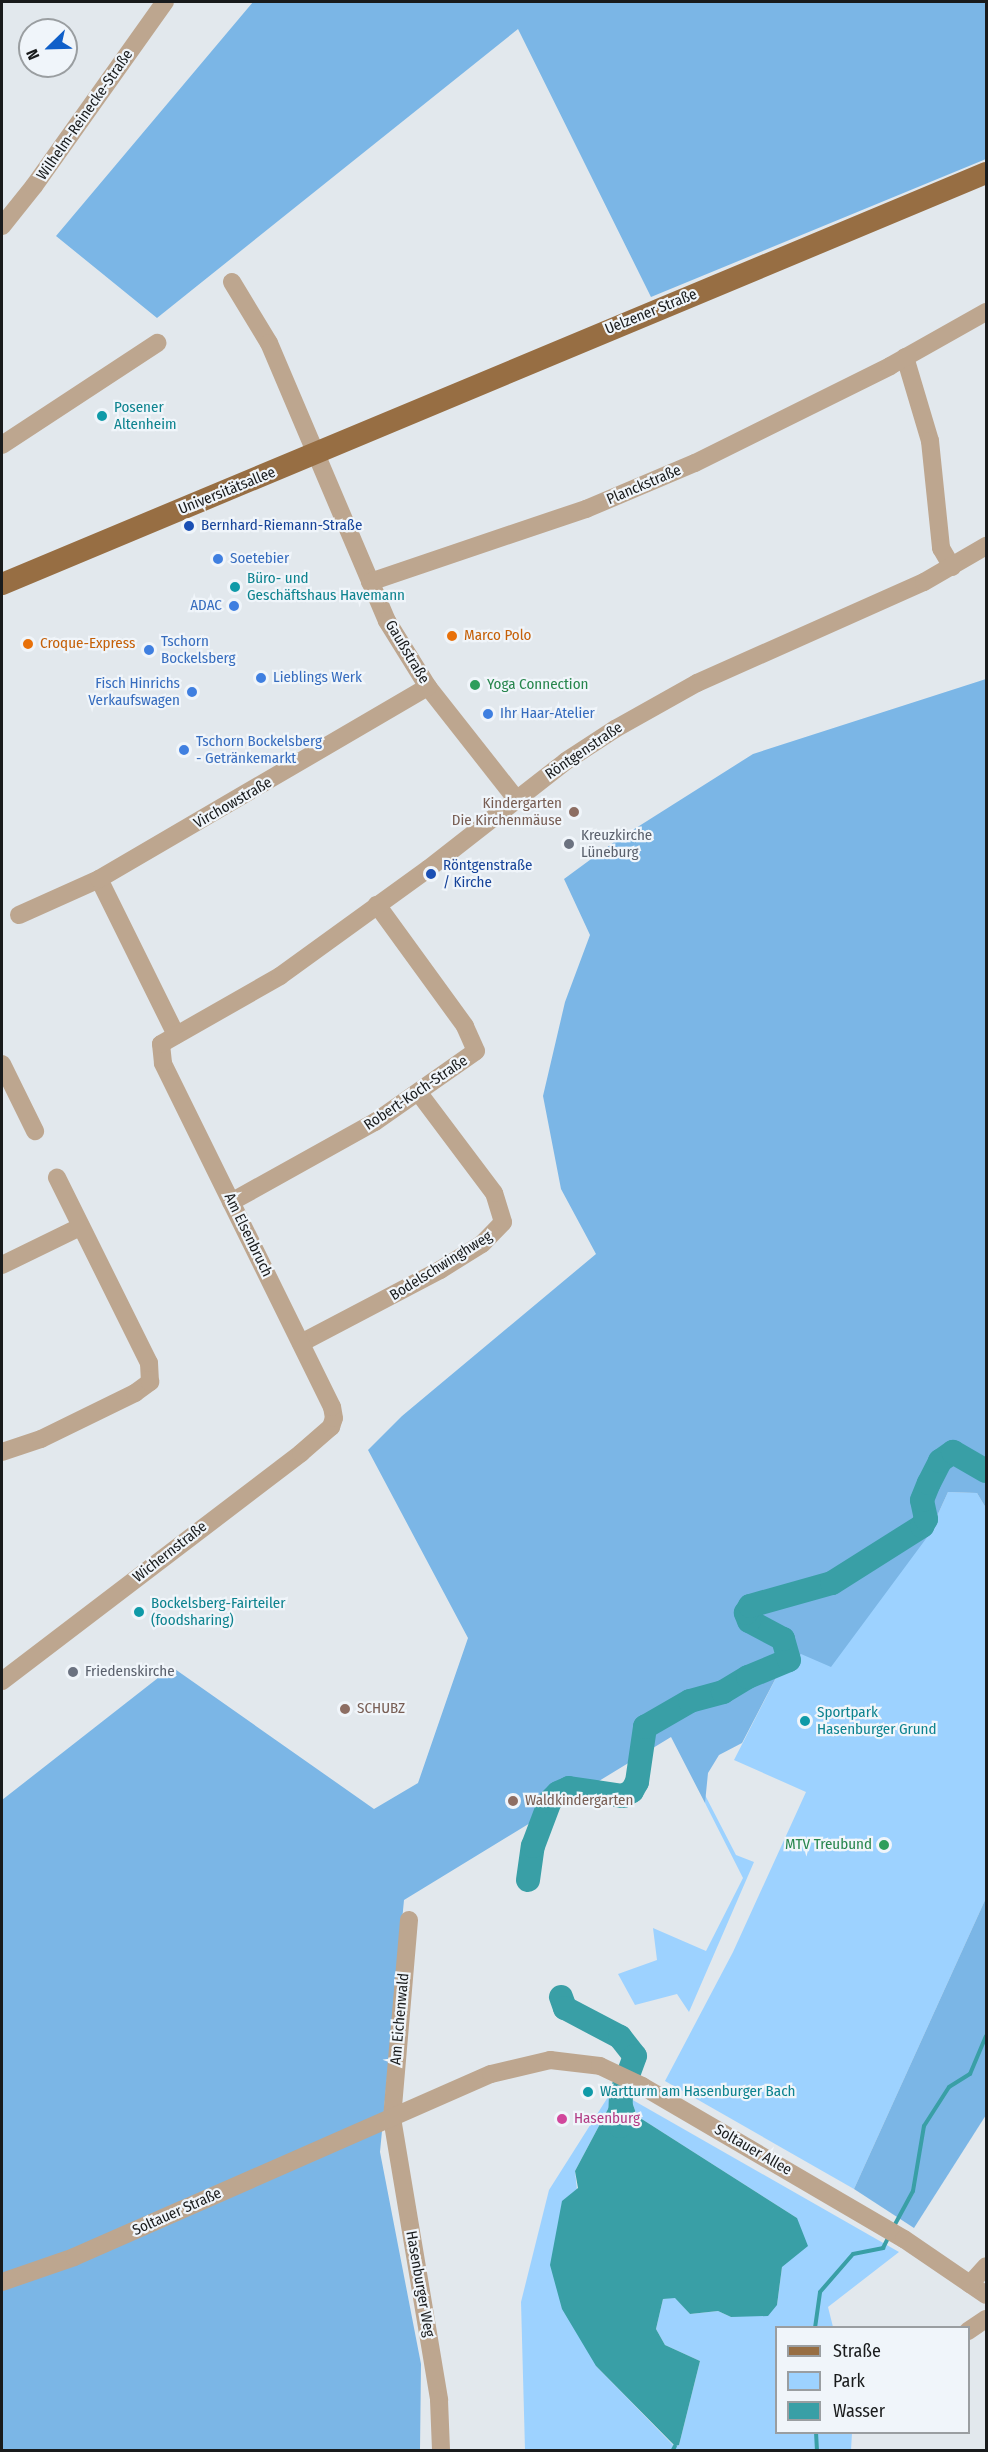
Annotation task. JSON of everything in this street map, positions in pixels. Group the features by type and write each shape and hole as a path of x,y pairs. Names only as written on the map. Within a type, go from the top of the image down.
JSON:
{"main road":[{"name":"Uelzener Straße","path":"316,454 987,173"},
{"name":"Universitätsallee","path":"2,584 316,454"}],"street":[{"name":"Wilhelm-Reinecke-Straße","path":"2,226 34,186 165,2"},
{"name":"Gaußstraße","path":"232,282 269,343 387,621 428,687 516,799"},
{"name":"Planckstraße","path":"370,582 604,501 738,443 987,312"},
{"path":"2,446 158,344"},
{"path":"905,357 930,441 941,548 952,567"},
{"name":"Röntgenstraße","path":"159,1053 161,1044 280,976 566,761 675,694 952,567 987,546"},
{"name":"Virchowstraße","path":"19,915 99,879 264,785 428,687"},
{"path":"99,879 176,1035"},
{"name":"Robert-Koch-Straße","path":"231,1202 308,1163 419,1093 471,1057 477,1048 465,1026 377,905"},
{"name":"Am Elsenbruch","path":"159,1053 301,1343 334,1418"},
{"path":"3,1070 35,1131"},
{"name":"Bodelschwinghweg","path":"301,1343 440,1270 482,1244 503,1222 494,1193 419,1093"},
{"path":"2,1452 41,1440 135,1394 150,1382 150,1363 57,1178"},
{"path":"2,1265 80,1227"},
{"name":"Wichernstraße","path":"2,1681 301,1453 331,1427 334,1418"},
{"name":"Am Eichenwald","path":"392,2118 409,1920"},
{"name":"Soltauer Allee","path":"392,2118 520,2064 574,2060 622,2075 642,2086 883,2226 970,2284"},
{"name":"Soltauer Straße","path":"2,2282 74,2257 392,2118"},
{"name":"Hasenburger Weg","path":"392,2118 439,2400 441,2451"},
{"path":"987,2266 970,2284 987,2295"},
{"path":"970,2330 987,2319"}],"green space":[{"name":"MTV Treubund","path":"948,1492 977,1493 986,1508 986,1898 854,2189 665,2081 733,1952 806,1792 734,1760 780,1670 928,1536"},
{"path":"705,1795 736,1855 754,1862 689,2012 677,1994 635,2005 618,1974 657,1960 653,1928 706,1951 743,1878 705,1803"},
{"path":"613,2089 617,2092 575,2171 596,2366 674,2446 679,2445 700,2361 665,2345 656,2329 663,2299 675,2297 690,2314 718,2311 731,2317 777,2305 782,2267 797,2218 637,2116 631,2099 899,2252 828,2307 833,2326 775,2326 775,2434 852,2434 851,2450 525,2450 521,2302 549,2190"}],"shaded area":[{"path":"253,2 986,2 986,159 651,297 518,29 157,318 56,236"},
{"path":"986,679 986,1508 977,1493 948,1492 928,1536 831,1667 801,1654 780,1670 742,1743 719,1755 708,1773 705,1803 671,1737 404,1900 380,2152 421,2364 420,2450 2,2450 2,1800 172,1667 374,1809 418,1783 468,1638 368,1450 402,1416 596,1254 561,1189 543,1096 565,1002 590,935 564,879 617,840 753,754"},
{"path":"986,1898 986,2115 914,2228 854,2189"}],"water":[{"path":"617,2092 631,2099 637,2116 797,2218 808,2246 782,2267 777,2305 768,2316 731,2317 718,2311 690,2314 675,2298 663,2299 656,2329 665,2345 700,2361 679,2445 675,2446 596,2366 562,2309 550,2265 562,2201 578,2188 575,2171"}],"waterway":[{"path":"528,1880 533,1846 550,1801 558,1793 569,1788 623,1796 632,1791 637,1782 645,1727 690,1701 723,1692 748,1677 789,1660 783,1639 749,1621 746,1613 750,1606 832,1583 922,1526 926,1519 922,1500 929,1483 940,1461 953,1452 986,1471"},
{"path":"561,1997 565,2008 620,2037 635,2056 621,2094 620,2126"},
{"path":"893,2228 913,2191 924,2126 949,2087 970,2074 986,2036"},
{"path":"815,2326 820,2292 853,2254 883,2248 888,2238"},
{"path":"816,2434 817,2450"},
{"path":"673,2450 675,2446"}],"place":[{"name":"Posener Altenheim","path":"102,416"},
{"name":"Bernhard-Riemann-Straße","path":"189,526"},
{"name":"Soetebier","path":"218,559"},
{"name":"Büro- und Geschäftshaus Havemann","path":"235,587"},
{"name":"ADAC","path":"234,606"},
{"name":"Marco Polo","path":"452,636"},
{"name":"Croque-Express","path":"28,644"},
{"name":"Tschorn Bockelsberg","path":"149,650"},
{"name":"Lieblings Werk","path":"261,678"},
{"name":"Yoga Connection","path":"475,685"},
{"name":"Fisch Hinrichs Verkaufswagen","path":"192,692"},
{"name":"Ihr Haar-Atelier","path":"488,714"},
{"name":"Tschorn Bockelsberg - Getränkemarkt","path":"184,750"},
{"name":"Kindergarten Die Kirchenmäuse","path":"574,812"},
{"name":"Kreuzkirche Lüneburg","path":"569,844"},
{"name":"Röntgenstraße / Kirche","path":"431,874"},
{"name":"Bockelsberg-Fairteiler (foodsharing)","path":"139,1612"},
{"name":"Friedenskirche","path":"73,1672"},
{"name":"SCHUBZ","path":"345,1709"},
{"name":"Sportpark Hasenburger Grund","path":"805,1721"},
{"name":"Waldkindergarten","path":"513,1801"},
{"name":"MTV Treubund","path":"884,1845"},
{"name":"Wartturm am Hasenburger Bach","path":"588,2092"},
{"name":"Hasenburg","path":"562,2119"}]}
